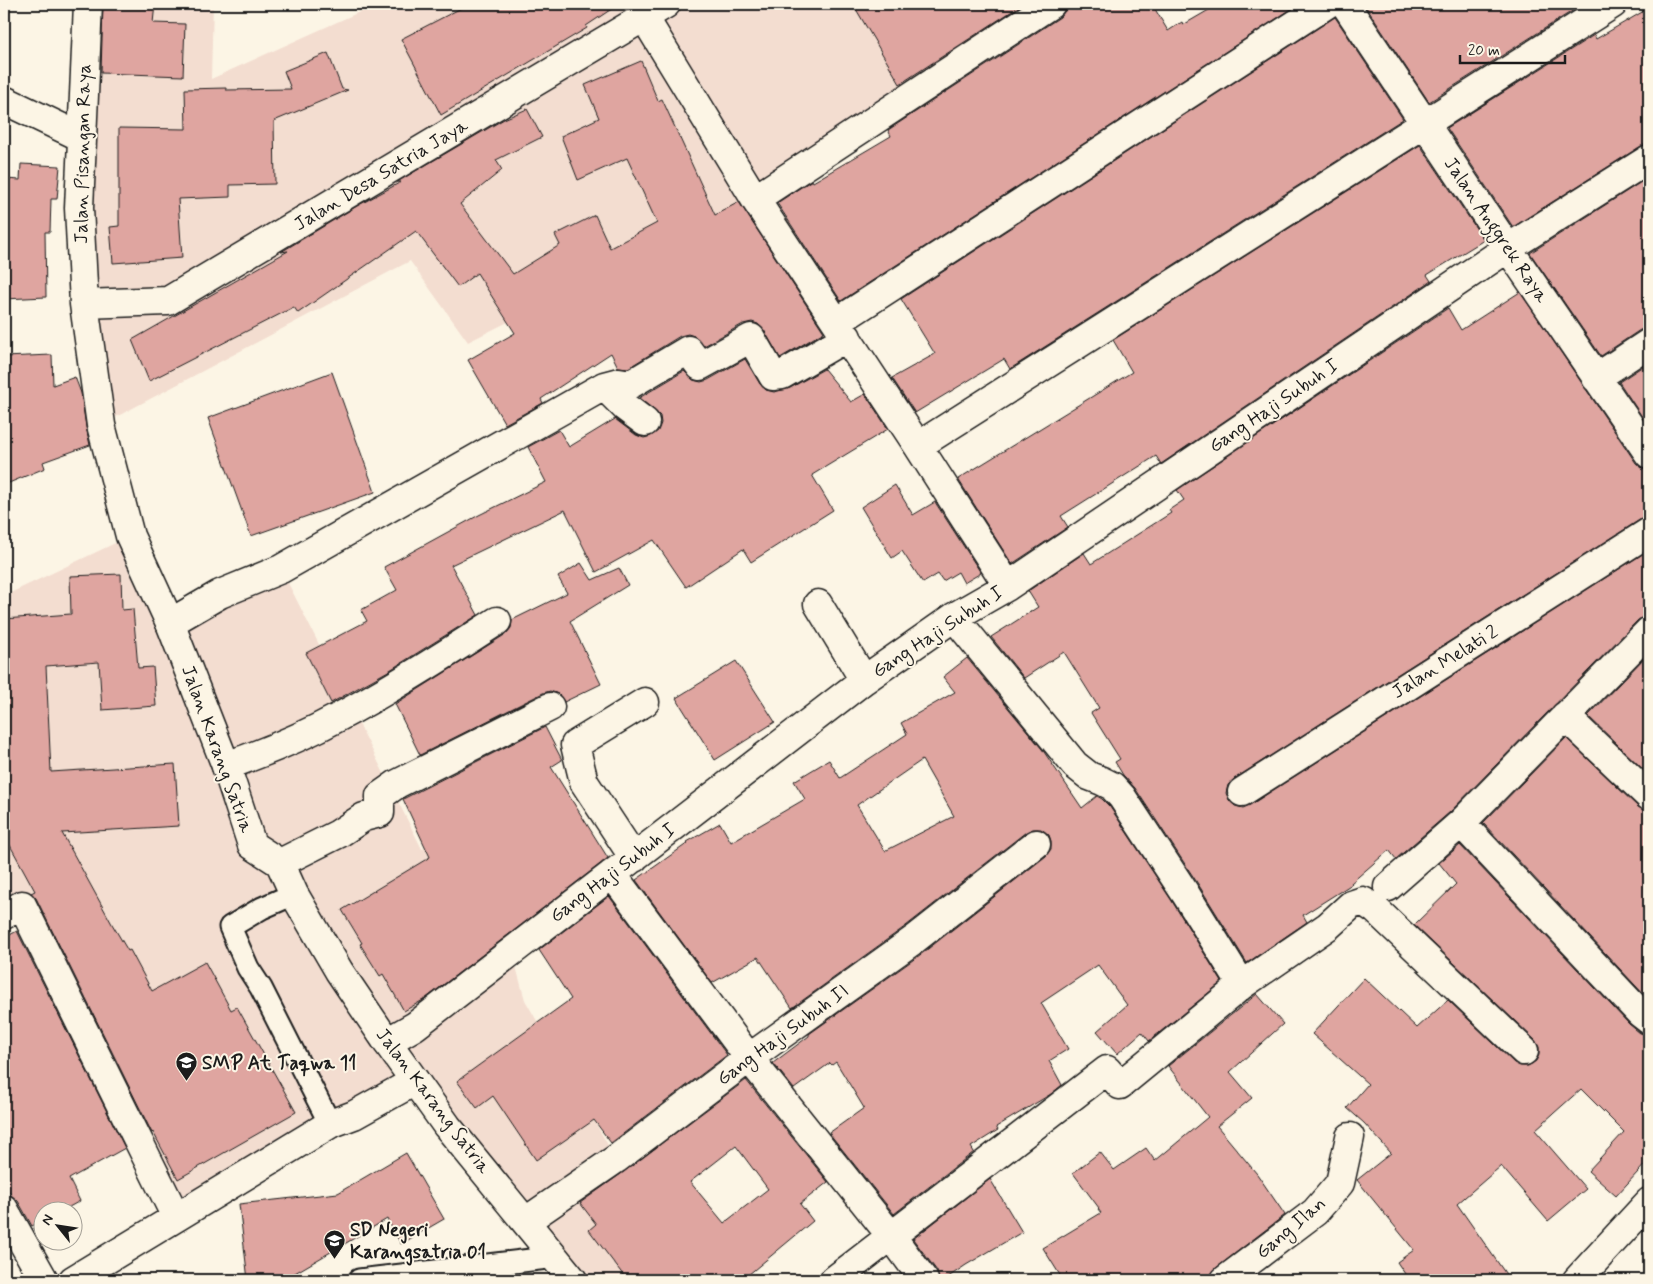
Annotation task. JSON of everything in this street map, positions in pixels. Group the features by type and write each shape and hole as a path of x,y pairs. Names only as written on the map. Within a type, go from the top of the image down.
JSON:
{"street":[{"name":"Jalan Pisangan Raya","path":"84,304 79,208 88,4"},
{"path":"755,199 1050,4"},
{"path":"170,623 220,594 281,569 604,386 619,382 631,384 688,350 700,366 751,338 773,376 782,375 842,329 1327,4"},
{"name":"Jalan Anggrek Raya","path":"1345,4 1508,248 1649,454"},
{"path":"918,446 1613,4"},
{"path":"657,8 755,199 842,329 1008,586"},
{"name":"Jalan Desa Satria Jaya","path":"84,304 168,301 657,8"},
{"path":"4,100 81,137"},
{"name":"Gang Haji Subuh I","path":"387,1042 415,1026 864,680 954,616 1008,586 1508,248 1649,159"},
{"name":"Jalan Karang Satria","path":"84,304 101,425 130,536 170,623 226,766 252,845 280,863 294,894 339,971 387,1042 447,1126 573,1280"},
{"path":"1596,378 1649,344"},
{"path":"604,386 625,407 645,422"},
{"name":"Jalan Melati 2","path":"1242,792 1649,532"},
{"path":"818,604 864,680"},
{"path":"954,616 1075,765 1089,776 1112,786 1122,797 1242,985"},
{"path":"226,766 258,755 337,718 497,621"},
{"path":"1388,887 1461,822 1649,631"},
{"path":"634,858 584,782 575,746 645,702"},
{"path":"280,863 338,834 364,817 380,813 380,796 397,784 550,707"},
{"path":"1566,716 1649,796"},
{"path":"1461,822 1649,1020"},
{"name":"Gang Haji Subuh II","path":"526,1221 616,1160 749,1058 915,940 1036,844"},
{"path":"612,874 749,1058 924,1280"},
{"path":"834,1280 1107,1070 1120,1085 1242,985 1328,926 1351,905 1363,901 1376,910 1524,1051"},
{"path":"4,915 22,905 176,1217"},
{"path":"73,1280 330,1124 354,1115 415,1081"},
{"name":"Gang Ilan","path":"1225,1280 1315,1212 1340,1183 1350,1137"},
{"path":"1577,1280 1649,1202"},
{"path":"4,1209 44,1280"}],"lane":[{"path":"294,894 262,908 230,927 248,968 261,988 330,1124"},
{"path":"359,1280 556,1258"}],"shaded area":[{"path":"88,4 213,4 211,79 377,4 1051,4 755,199 468,342 410,261 101,425 81,137"},
{"path":"130,536 170,623 281,569 422,849 439,846 511,948 525,1000 616,1159 715,1280 573,1280 415,1081 176,1217 22,906 4,915 4,596"}],"building":[{"path":"103,4 155,4 153,23 185,24 183,76 101,73"},
{"path":"469,4 619,4 586,26 587,28 441,115 401,39"},
{"path":"853,4 1023,4 900,84"},
{"path":"1067,4 1152,4 1168,31 1182,22 1183,25 1219,4 1299,4 841,301 777,203 812,180 813,182 891,136 888,130 1060,17 1065,11"},
{"path":"1364,4 1575,4 1577,8 1429,102"},
{"path":"1649,8 1649,144 1641,146 1513,227 1447,128 1594,35 1596,39"},
{"path":"1335,17 1403,119 1010,369 1004,359 915,413 892,378 935,354 901,299"},
{"path":"328,53 342,89 348,90 274,121 275,184 230,185 230,197 178,199 182,258 113,263 110,227 119,226 119,128 186,129 185,89 291,89 284,71"},
{"path":"641,61 658,101 662,99 715,215 739,202 824,332 780,358 764,330 758,324 752,322 743,324 704,346 694,336 688,334 680,336 628,368 618,367 611,353 541,399 543,403 505,424 468,360 515,333 477,273 458,287 416,231 298,313 294,307 149,381 132,340 288,251 281,252 504,119 527,109 542,137 496,160 502,170 460,204 513,274 560,245 555,235 595,215 610,248 657,223 627,158 578,180 561,136 599,118 585,85"},
{"path":"1420,145 1484,240 1427,275 1431,281 1161,464 1156,456 1061,516 1068,527 1012,564 958,479 1132,372 1113,340"},
{"path":"21,164 60,166 57,199 51,199 50,232 45,232 46,297 4,299 6,179 20,180"},
{"path":"1649,177 1649,328 1640,330 1601,356 1530,253"},
{"path":"1520,292 1636,463 1642,468 1649,469 1649,517 1641,519 1234,779 1228,785 1226,793 1229,800 1235,806 1243,808 1250,805 1649,550 1649,616 1644,616 1638,620 1450,812 1396,859 1389,850 1352,884 1303,915 1307,922 1247,963 1135,788 1123,775 1115,762 1120,759 1091,713 1099,708 1064,652 1024,678 991,637 1038,607 1028,591 1084,553 1091,564 1171,513 1169,510 1184,500 1177,490 1448,308 1461,330"},
{"path":"52,355 53,385 75,377 81,393 90,445 43,462 45,468 4,485 4,357"},
{"path":"745,359 760,384 766,390 774,392 790,388 824,369 851,402 865,394 888,429 812,475 833,510 751,562 743,549 686,587 654,540 596,572 565,510 451,565 478,615 390,670 331,703 306,653 367,621 361,610 397,590 384,567 479,515 546,482 528,447 559,430 569,447 615,419 636,435 644,438 651,436 658,431 661,423 660,416 639,398 684,371 693,380 701,382"},
{"path":"1649,362 1649,427 1619,382"},
{"path":"332,372 375,492 251,536 208,418"},
{"path":"895,485 913,515 935,502 981,573 964,583 958,572 943,581 938,574 923,583 902,551 892,558 861,507"},
{"path":"581,563 592,580 619,568 628,585 570,621 601,684 564,702 558,694 550,691 543,693 420,755 395,704 506,634 511,628 512,620 567,593 558,577"},
{"path":"121,574 122,610 133,609 138,668 153,667 156,706 102,710 99,662 46,666 51,772 175,764 179,826 62,833 112,924 128,951 130,950 152,991 205,962 231,1010 237,1007 296,1112 178,1179 152,1133 36,898 31,893 35,891 6,838 4,791 4,619 71,614 70,576"},
{"path":"1649,653 1649,775 1588,716"},
{"path":"967,658 1042,749 1082,808 1097,796 1110,807 1172,901 1222,982 1149,1041 1142,1032 1117,1054 1097,1031 1127,1005 1098,965 1041,1003 1068,1049 1049,1061 1062,1085 1051,1094 996,1127 998,1130 971,1147 974,1152 894,1214 829,1133 864,1108 836,1062 832,1065 830,1063 794,1089 773,1063 809,1036 809,1034 924,952 1046,856 1051,849 1049,835 1041,829 1033,829 1026,832 906,926 792,1008 758,957 712,983 636,880 687,842 720,823 731,842 805,799 794,781 829,760 840,778 907,734 901,723 955,692 943,677","holes":["922,760 954,816 885,851 857,805"]},
{"path":"736,661 775,722 715,760 676,698"},
{"path":"545,727 562,760 551,767 608,858 425,999 404,1011 383,974 380,976 360,944 362,943 342,910 430,857 403,799"},
{"path":"1566,738 1638,807 1649,811 1649,1000 1483,823"},
{"path":"1460,845 1629,1024 1640,1033 1649,1035 1649,1160 1616,1196 1588,1171 1624,1132 1581,1089 1535,1130 1586,1189 1548,1221 1501,1166 1457,1204 1510,1280 1409,1280 1397,1262 1414,1250 1357,1180 1391,1153 1364,1123 1347,1108 1368,1084 1312,1034 1364,978 1417,1028 1448,1000 1514,1063 1520,1066 1528,1066 1536,1061 1539,1055 1539,1047 1535,1040 1414,925 1456,884 1439,863"},
{"path":"609,896 727,1055 611,1143 594,1120 536,1160 493,1096 477,1108 457,1081 571,999 539,950"},
{"path":"17,931 125,1148 69,1179 80,1201 32,1202 32,1226 18,1201 11,1195 4,1182 4,938"},
{"path":"1257,994 1283,1024 1230,1072 1252,1098 1217,1126 1257,1174 1285,1215 1216,1268 1206,1280 1063,1280 1043,1248 1101,1213 1073,1173 1100,1152 1114,1170 1146,1148 1155,1161 1208,1117 1168,1066"},
{"path":"746,1080 828,1182 800,1204 813,1221 742,1280 627,1280 589,1230 596,1224 580,1203","holes":["736,1146 768,1189 724,1223 690,1182"]},
{"path":"406,1153 444,1219 401,1244 387,1219 283,1280 248,1280 239,1204 338,1193"},
{"path":"990,1179 1022,1232 944,1280 939,1280 937,1271 913,1239"}],"place":[{"name":"SMP At Taqwa 11","path":"186,1082"},
{"name":"SD Negeri Karangsatria 01","path":"334,1260"}]}
